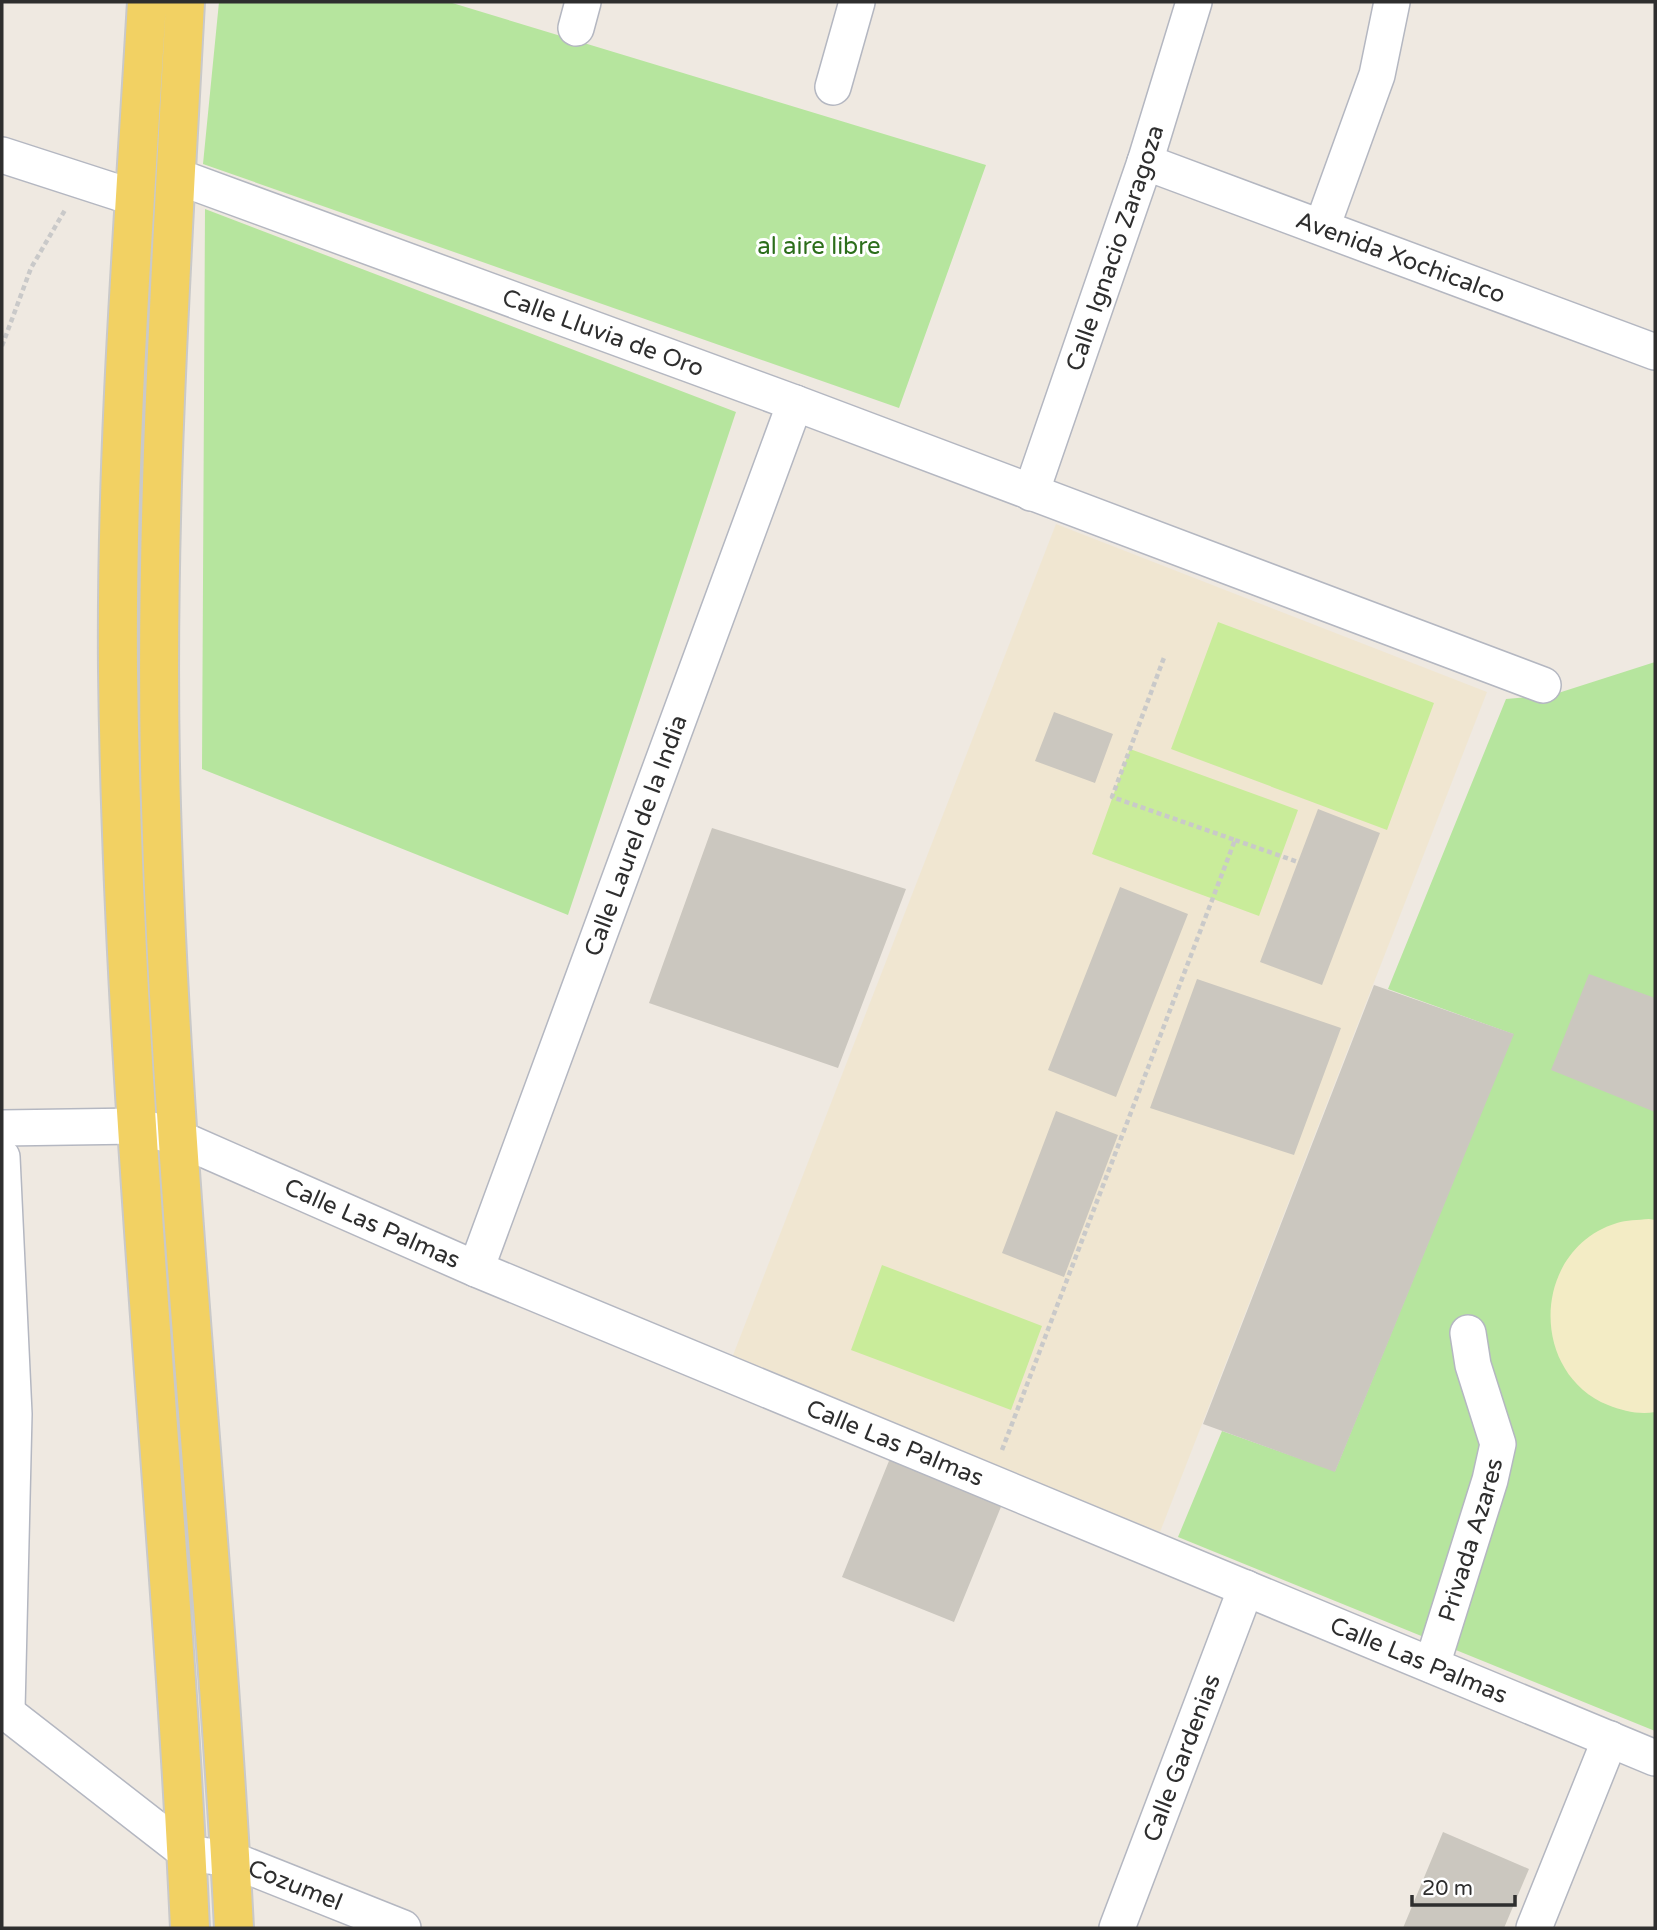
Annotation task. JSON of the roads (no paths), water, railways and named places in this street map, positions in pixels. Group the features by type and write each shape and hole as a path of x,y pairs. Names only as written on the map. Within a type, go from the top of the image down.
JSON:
{"main road":[{"path":"147,2 123,381 118,670 138,1126 190,1928"},
{"path":"185,2 161,452 161,805 176,1137 234,1928"}],"street":[{"path":"833,87 857,2"},
{"name":"Calle Ignacio Zaragoza","path":"1031,493 1145,162 1194,2"},
{"path":"1322,227 1377,75 1392,2"},
{"path":"2,155 135,198"},
{"name":"Avenida Xochicalco","path":"1145,162 1655,352"},
{"name":"Calle Lluvia de Oro","path":"176,176 795,403 1543,685"},
{"name":"Calle Laurel de la India","path":"476,1269 795,403"},
{"name":"Calle Las Palmas","path":"2,1128 138,1126 176,1137 476,1269 991,1480 1655,1758"},
{"path":"2,1157 15,1414 4,1709 187,1853"},
{"name":"Privada Azares","path":"1432,1665 1490,1480 1498,1444 1473,1365 1468,1333"},
{"name":"Calle Gardenias","path":"1116,1928 1246,1588"},
{"path":"1534,1928 1610,1739"},
{"name":"Cozumel","path":"187,1853 230,1859 403,1928"}],"park label":[{"name":"al aire libre","path":"819,246"}]}
